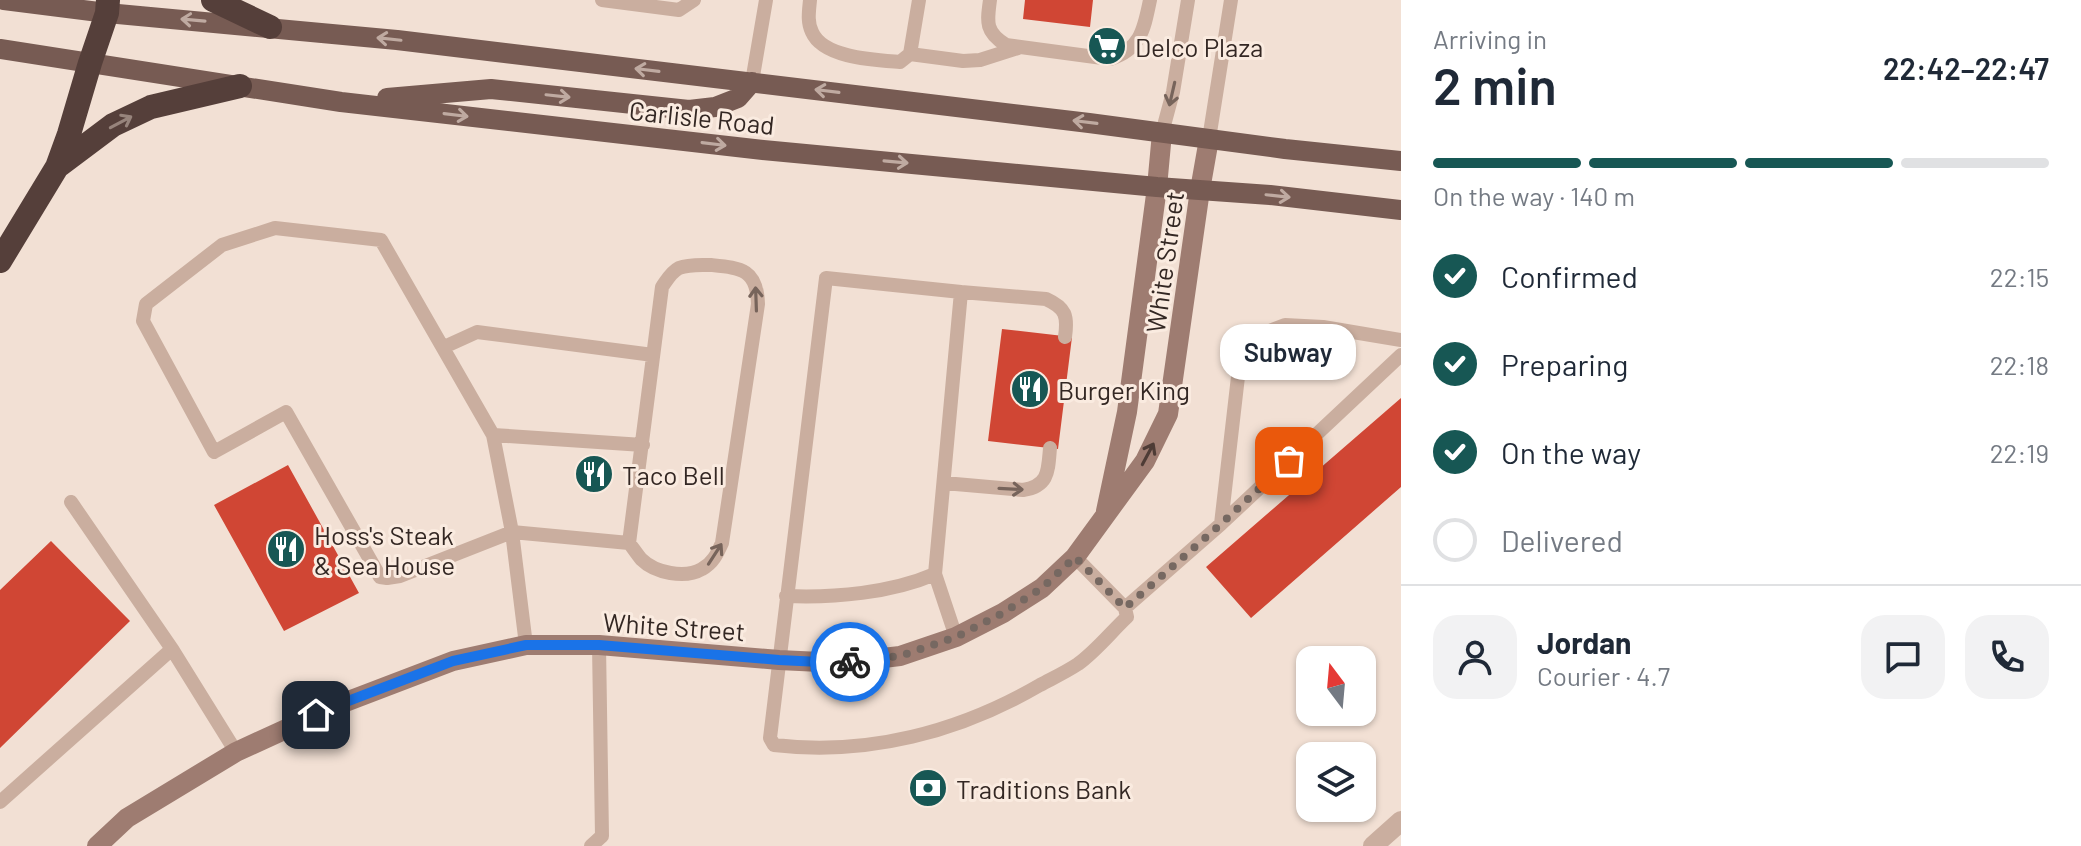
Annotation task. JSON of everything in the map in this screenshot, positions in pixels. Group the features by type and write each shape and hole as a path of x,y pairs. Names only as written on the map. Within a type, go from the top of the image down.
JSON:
{"highway":[{"path":"213,0 270,27"},
{"path":"0,261 57,167 108,6"},
{"path":"57,167 113,125 151,107 240,86"}],"main road":[{"name":"Carlisle Road","path":"4,0 108,6 1401,161"},
{"name":"Carlisle Road","path":"0,49 341,102 763,150 1270,195 1401,210"},
{"path":"341,102 491,89 689,110 715,107 738,98 752,82"}],"street":[{"name":"White Street","path":"1104,519 1127,412 1162,133"},
{"name":"White Street","path":"97,846 127,818 236,752 343,703 453,661 526,645 599,645 841,663 900,656 956,637 1003,613 1042,588 1075,557 1145,461 1168,414 1209,139"},
{"path":"1373,846 1401,821"}],"lane":[{"path":"602,0 679,10 694,0"},
{"path":"752,82 766,0"},
{"path":"810,0 808,17 812,33 820,43 836,53 900,62 910,54 919,0"},
{"path":"990,0 987,20 990,30 996,39 1006,45 1110,59 1124,54 1138,41 1150,0"},
{"path":"1162,133 1173,92 1188,0"},
{"path":"1209,139 1231,0"},
{"path":"910,54 971,60 1018,48"},
{"path":"526,645 512,532 493,435 381,240 275,228 222,245 146,304 143,321 214,452 286,412 380,577 400,576 512,532 629,543"},
{"path":"695,264 737,267 750,275 757,289 758,304 722,543 715,558 691,574 652,567 640,558 629,543 662,287 679,268 695,264"},
{"path":"1065,337 1067,322 1064,311 1046,299 826,278 770,738 774,745 808,749 847,748 945,729 1005,706 1079,663 1127,617 1125,608 1075,557"},
{"path":"956,637 935,574 961,292"},
{"path":"1221,524 1239,368 1246,348 1262,334 1285,325 1323,327 1401,340"},
{"path":"444,347 477,332 653,355"},
{"path":"1125,608 1221,524 1401,355"},
{"path":"493,435 643,445"},
{"path":"944,483 1023,490 1033,488 1043,481 1047,473 1050,448"},
{"path":"71,502 172,649 236,752"},
{"path":"786,596 820,597 862,592 914,583 935,574"},
{"path":"591,846 602,836 599,645"},
{"path":"0,802 172,649"}],"building":[{"path":"1025,0 1093,0 1090,27 1023,19"},
{"name":"Burger King","path":"1002,329 1072,337 1058,449 988,441"},
{"path":"1401,398 1401,487 1251,618 1206,567"},
{"name":"Hoss's Steak & Sea House","path":"288,465 359,593 284,631 214,505"},
{"path":"51,541 130,621 0,748 0,590"}],"way so far":[{"path":"850,662 900,656 956,637 1003,613 1042,588 1075,557 1125,608 1289,461"}],"place":[{"name":"Delco Plaza","path":"1107,46"},
{"name":"Burger King","path":"1030,389"},
{"name":"Subway","path":"1289,461"},
{"name":"Taco Bell","path":"594,474"},
{"name":"Hoss's Steak & Sea House","path":"286,549"},
{"name":"Traditions Bank","path":"928,788"}],"route":[{"path":"316,715 453,661 526,645 599,645 779,660 850,662"}]}
